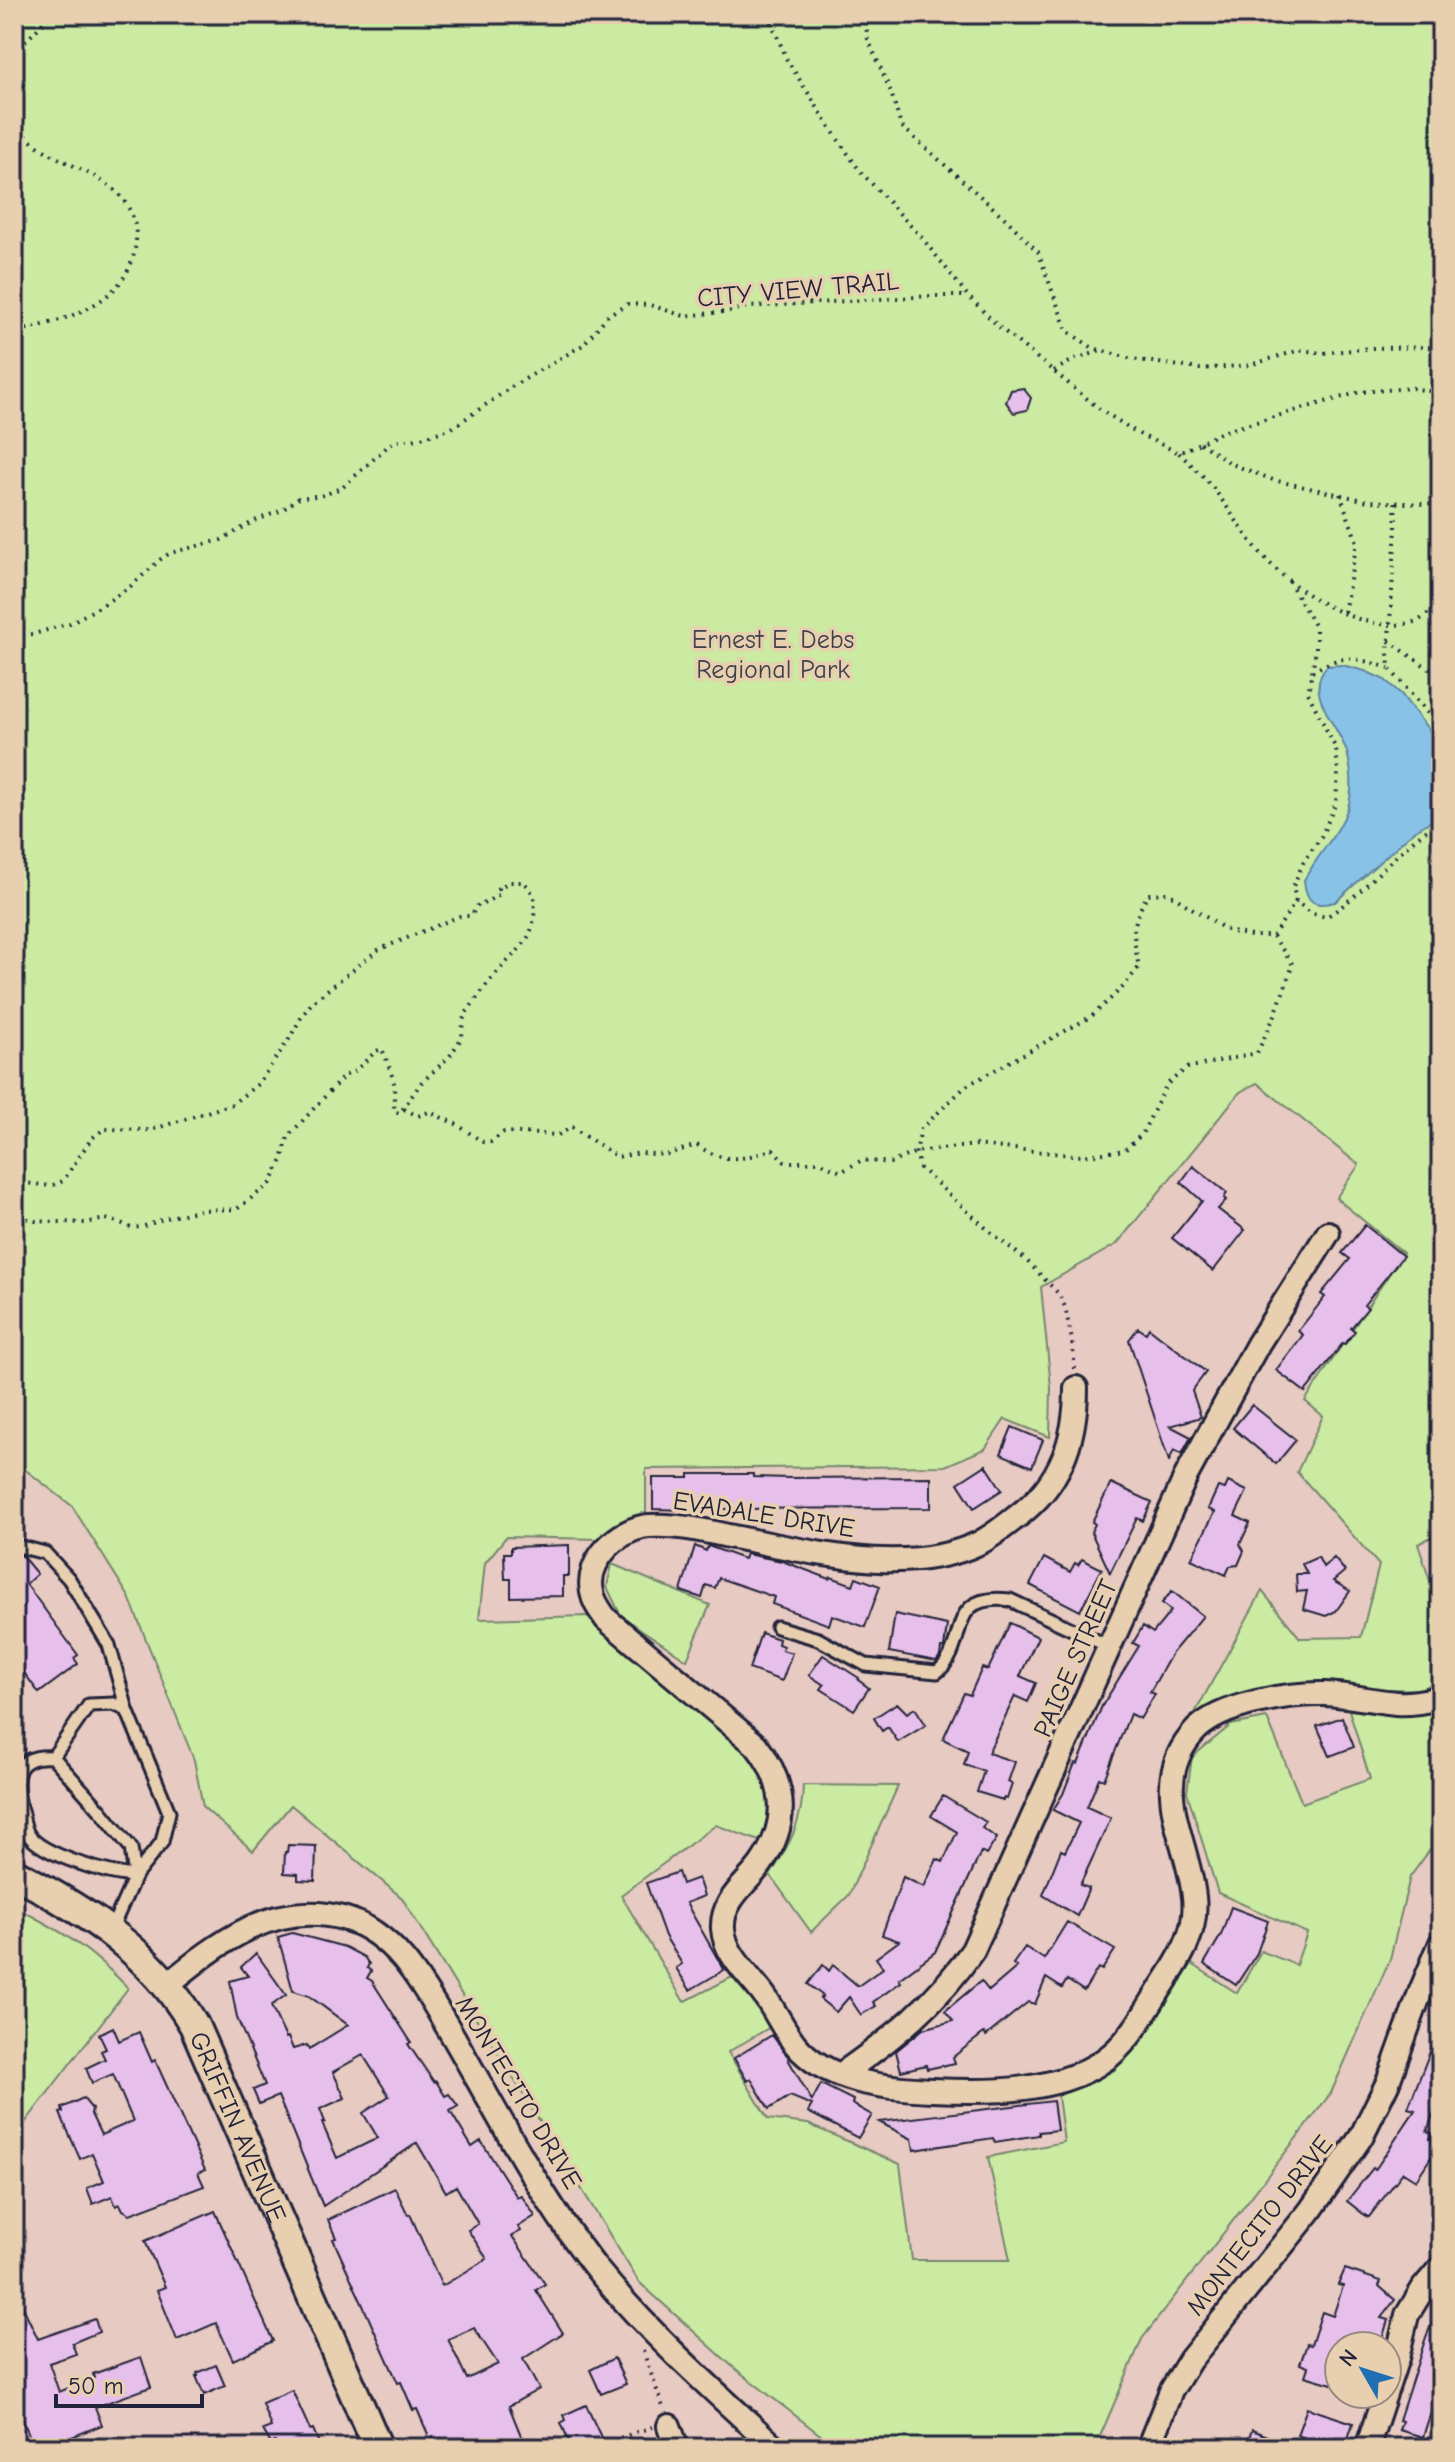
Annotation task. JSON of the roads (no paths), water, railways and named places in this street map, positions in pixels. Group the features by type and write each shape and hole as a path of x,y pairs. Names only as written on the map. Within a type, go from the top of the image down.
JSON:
{"street":[{"name":"PAIGE STREET","path":"840,2075 902,2030 929,2005 955,1978 973,1950 1193,1462 1258,1344 1328,1233"},
{"name":"EVADALE DRIVE","path":"1076,1388 1076,1415 1071,1442 1047,1488 1028,1508 980,1543 924,1559 882,1560 803,1550 694,1529 650,1526 632,1529 617,1538 601,1555 593,1571 591,1589 606,1619 706,1701 756,1745 769,1761 782,1804 780,1825 761,1864 732,1898 724,1915 723,1930 729,1948 742,1969 763,1993 805,2055 821,2068 840,2075 916,2090 966,2092 1050,2084 1076,2077 1115,2051 1132,2031 1181,1958 1189,1939 1195,1919 1195,1897 1172,1811 1172,1784 1182,1749 1195,1732 1222,1713 1288,1697 1321,1694 1398,1703 1441,1698"},
{"name":"GRIFFIN AVENUE","path":"14,1873 63,1899 111,1931 167,1985 194,2025 378,2448"},
{"name":"MONTECITO DRIVE","path":"167,1985 220,1944 270,1918 296,1913 346,1919 386,1942 421,1981 534,2174 599,2272 659,2339 776,2448"},
{"name":"MONTECITO DRIVE","path":"1148,2448 1171,2391 1190,2360 1310,2211 1361,2137 1388,2082 1409,2020 1441,1943"},
{"path":"1403,2332 1407,2315 1441,2267"},
{"path":"1367,2448 1380,2410"},
{"path":"669,2426 677,2448"}],"lane":[{"path":"14,1545 45,1553 69,1579 109,1645 127,1710 169,1812 162,1842 135,1876 111,1931"},
{"path":"777,1627 818,1639 866,1665 937,1672 944,1666 963,1617 972,1606 982,1600 997,1599 1010,1600 1111,1647"},
{"path":"53,1757 89,1705 114,1704 127,1710"},
{"path":"37,1756 53,1757 131,1848 135,1876 114,1875 45,1849 28,1834 15,1789 18,1770 27,1760 37,1756"}],"water":[{"path":"1342,665 1385,680 1401,694 1441,746 1441,815 1414,831 1335,902 1322,904 1309,898 1304,880 1341,824 1351,795 1351,777 1344,745 1318,688 1327,666"}],"park label":[{"name":"Ernest E. Debs Regional Park","path":"773,654"}]}
